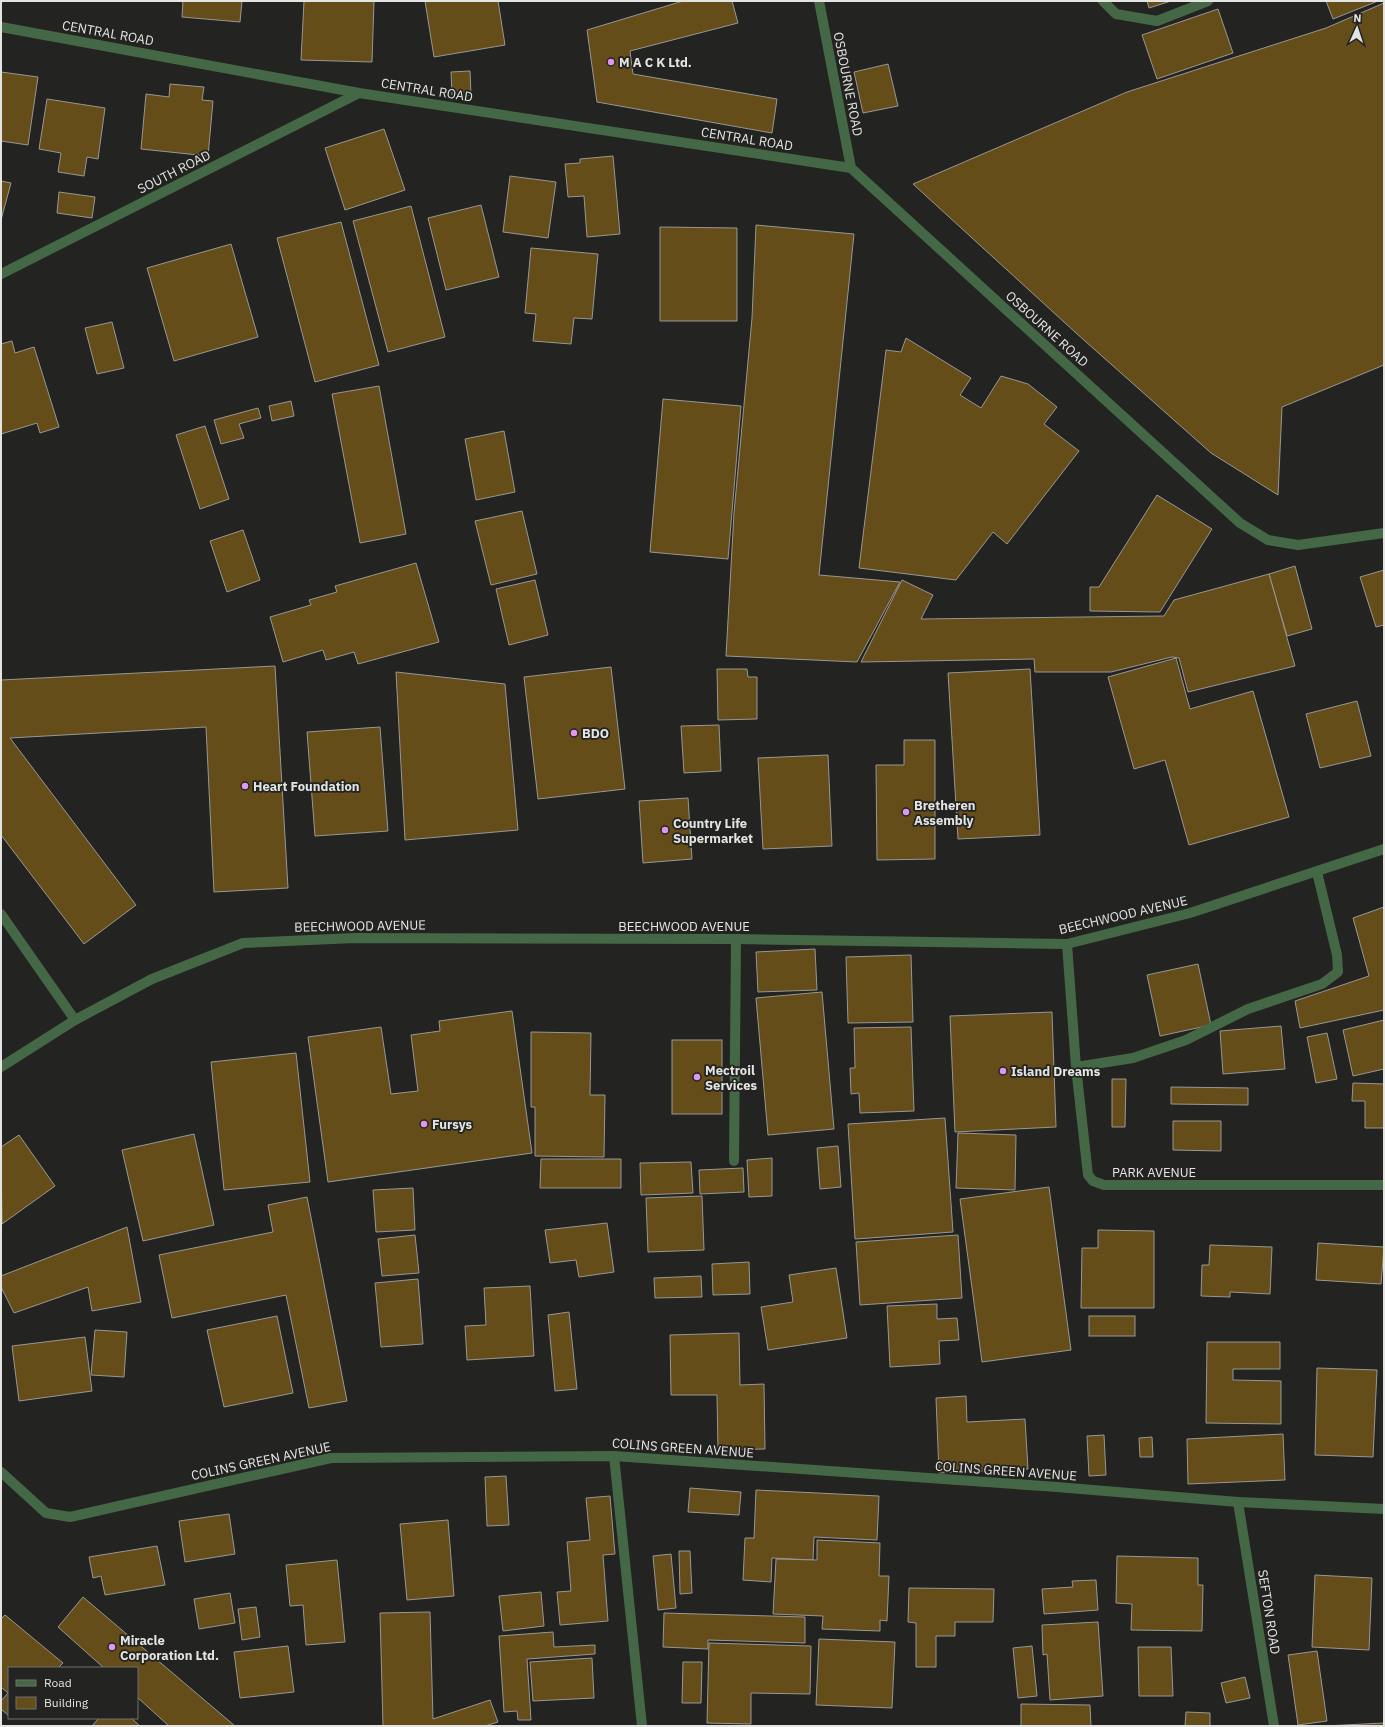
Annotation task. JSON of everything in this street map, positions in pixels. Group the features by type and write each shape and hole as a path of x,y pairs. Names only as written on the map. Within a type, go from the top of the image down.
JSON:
{"street":[{"name":"OSBOURNE ROAD","path":"819,1 851,168 1240,523 1268,540 1298,545 1384,533"},
{"path":"1103,1 1116,14 1157,21 1208,1"},
{"name":"CENTRAL ROAD","path":"1,27 359,93 851,168"},
{"name":"SOUTH ROAD","path":"1,274 359,93"},
{"name":"BEECHWOOD AVENUE","path":"1,1067 75,1020 152,979 243,943 355,938 736,939 1067,944 1190,913 1384,850"},
{"path":"1076,1068 1133,1058 1186,1040 1248,1009 1322,984 1338,972 1337,955 1317,872"},
{"path":"1,914 75,1020"},
{"path":"734,1161 736,939"},
{"name":"PARK AVENUE","path":"1067,944 1076,1068 1088,1175 1093,1181 1104,1185 1384,1185"},
{"path":"614,1456 642,1726"},
{"name":"COLINS GREEN AVENUE","path":"1,1472 46,1513 70,1517 331,1458 614,1456 1041,1486 1238,1502 1384,1509"},
{"name":"SEFTON ROAD","path":"1238,1502 1274,1726"}],"building":[{"path":"183,1 242,1 240,22 182,17"},
{"path":"304,1 374,1 372,62 301,60"},
{"path":"425,1 498,1 505,45 434,57"},
{"name":"M A C K Ltd.","path":"683,1 732,1 738,23 630,51 633,74 777,99 772,133 597,102 587,30"},
{"path":"1147,1 1171,1 1149,8"},
{"path":"1326,1 1378,1 1333,19"},
{"path":"1384,3 1384,365 1282,407 1278,495 1211,453 1076,333 913,184 1127,92 1326,28"},
{"path":"1218,9 1233,53 1157,79 1142,35"},
{"path":"888,64 898,106 863,113 854,72"},
{"path":"470,71 471,95 452,95 451,72"},
{"path":"1,72 38,77 28,145 1,141"},
{"path":"170,84 204,87 202,100 213,101 208,156 141,149 146,94 169,97"},
{"path":"47,99 105,108 98,159 87,157 84,176 58,172 61,153 39,149"},
{"path":"384,129 405,190 345,210 325,148"},
{"path":"613,156 620,234 587,237 584,196 568,197 565,164 580,163 580,159"},
{"path":"510,176 556,182 548,238 503,232"},
{"path":"1,181 11,183 1,220"},
{"path":"59,192 95,197 92,218 57,213"},
{"path":"481,205 499,277 446,290 428,218"},
{"path":"411,206 445,337 388,352 353,221"},
{"path":"341,222 379,365 315,382 277,238"},
{"path":"756,225 854,234 819,575 900,582 857,662 726,656 734,513 752,318"},
{"path":"660,227 737,228 737,321 660,321"},
{"path":"231,244 258,337 174,361 147,268"},
{"path":"531,248 598,254 592,319 574,318 571,344 533,341 536,314 525,313"},
{"path":"112,322 124,368 97,374 85,328"},
{"path":"906,338 971,378 960,395 981,408 1001,376 1028,384 1057,407 1044,424 1079,451 1007,544 993,532 956,580 859,568 886,350 901,352"},
{"path":"12,341 15,353 34,347 59,427 40,433 37,423 1,434 1,344"},
{"path":"379,386 406,534 360,543 332,394"},
{"path":"663,399 741,406 728,559 650,552"},
{"path":"291,401 294,416 272,421 269,406"},
{"path":"258,408 261,418 239,424 244,438 221,444 214,420"},
{"path":"205,426 229,499 200,509 176,435"},
{"path":"504,431 515,492 476,500 465,439"},
{"path":"1157,495 1212,529 1160,612 1090,611 1090,587 1099,587"},
{"path":"522,511 537,574 491,585 475,521"},
{"path":"243,530 260,580 227,592 210,541"},
{"path":"416,563 439,642 358,664 354,652 326,660 323,650 283,662 270,617 311,605 309,600 337,592 335,586"},
{"path":"1295,566 1312,629 1287,636 1269,574"},
{"path":"1384,570 1384,625 1376,627 1360,577"},
{"path":"1269,574 1295,666 1188,692 1179,658 1172,657 1111,672 1035,672 1034,659 861,662 902,580 933,595 921,619 1164,616 1174,600"},
{"path":"535,580 548,635 509,645 496,589"},
{"path":"1176,658 1190,709 1253,691 1289,817 1189,845 1165,760 1134,769 1108,677"},
{"name":"Heart Foundation","path":"275,666 288,888 214,892 206,727 10,738 136,905 84,944 1,835 1,680"},
{"name":"BDO","path":"611,667 625,789 538,799 524,677"},
{"path":"717,669 747,669 748,677 757,677 757,719 718,720"},
{"path":"1030,669 1040,835 958,839 948,673"},
{"path":"396,672 505,684 518,830 405,840"},
{"path":"1357,701 1371,756 1320,768 1306,714"},
{"path":"719,725 721,771 684,773 681,726"},
{"path":"380,727 388,831 315,836 307,732"},
{"name":"Bretheren Assembly","path":"904,740 935,740 935,859 877,860 876,765 904,765"},
{"path":"828,755 832,846 763,849 758,758"},
{"name":"Country Life Supermarket","path":"688,798 692,859 643,863 639,801"},
{"path":"1384,907 1384,1010 1300,1028 1295,1001 1369,976 1353,918"},
{"path":"815,949 817,990 758,992 756,952"},
{"path":"911,955 913,1022 848,1023 846,957"},
{"path":"1198,964 1211,1025 1160,1036 1147,975"},
{"path":"822,992 834,1129 768,1135 756,998"},
{"name":"Fursys","path":"512,1011 532,1153 328,1182 308,1037 381,1027 391,1094 418,1091 411,1035 440,1031 439,1021"},
{"name":"Island Dreams","path":"1052,1012 1056,1127 955,1132 950,1016"},
{"path":"1384,1020 1384,1069 1353,1076 1343,1030"},
{"path":"1281,1026 1285,1069 1223,1074 1220,1031"},
{"path":"911,1027 914,1111 860,1113 859,1093 851,1094 850,1068 855,1068 854,1028"},
{"path":"531,1032 591,1033 590,1095 605,1095 604,1157 535,1156 535,1107 531,1107"},
{"path":"1327,1033 1337,1079 1316,1083 1307,1037"},
{"name":"Mectroil Services","path":"672,1040 722,1040 722,1114 672,1114"},
{"path":"296,1053 310,1182 224,1190 211,1062"},
{"path":"1112,1079 1126,1079 1125,1127 1112,1127"},
{"path":"1353,1083 1384,1084 1384,1128 1365,1128 1365,1101 1352,1101"},
{"path":"1171,1087 1248,1088 1248,1105 1171,1104"},
{"path":"945,1118 953,1232 855,1239 848,1124"},
{"path":"1173,1121 1221,1121 1221,1151 1173,1150"},
{"path":"958,1133 1016,1135 1015,1190 956,1188"},
{"path":"194,1134 214,1225 143,1241 122,1150"},
{"path":"19,1135 55,1186 2,1224 1,1147"},
{"path":"838,1146 841,1187 820,1189 817,1148"},
{"path":"772,1158 772,1196 749,1197 747,1160"},
{"path":"541,1159 621,1159 621,1188 540,1188"},
{"path":"691,1162 693,1193 641,1195 640,1163"},
{"path":"743,1168 744,1192 700,1194 699,1170"},
{"path":"1049,1187 1071,1350 982,1362 960,1199"},
{"path":"413,1188 415,1230 376,1232 373,1190"},
{"path":"702,1196 704,1250 648,1252 646,1198"},
{"path":"307,1197 347,1401 309,1408 286,1295 172,1318 159,1255 273,1232 268,1205"},
{"path":"607,1223 614,1272 579,1277 576,1260 550,1263 545,1230"},
{"path":"127,1227 141,1302 92,1311 88,1287 14,1313 1,1287 1,1276"},
{"path":"1098,1230 1154,1231 1154,1308 1081,1308 1082,1248 1098,1248"},
{"path":"415,1235 419,1273 382,1276 378,1239"},
{"path":"958,1235 962,1298 860,1305 856,1242"},
{"path":"1318,1243 1384,1247 1381,1284 1316,1280"},
{"path":"1210,1245 1272,1247 1270,1294 1230,1292 1230,1297 1201,1296 1202,1265 1209,1265"},
{"path":"749,1262 750,1294 713,1295 712,1264"},
{"path":"836,1268 847,1338 768,1350 761,1307 793,1302 789,1275"},
{"path":"701,1276 702,1297 655,1298 654,1278"},
{"path":"418,1279 423,1344 381,1347 375,1283"},
{"path":"530,1286 534,1356 467,1360 465,1326 486,1325 484,1288"},
{"path":"937,1304 937,1319 957,1318 959,1340 939,1341 940,1364 890,1367 887,1306"},
{"path":"569,1312 577,1389 555,1391 548,1315"},
{"path":"277,1316 293,1393 224,1407 207,1330"},
{"path":"1089,1316 1135,1316 1135,1336 1089,1336"},
{"path":"95,1330 127,1332 124,1377 91,1375"},
{"path":"739,1333 740,1385 764,1384 765,1449 718,1450 717,1395 671,1395 670,1335"},
{"path":"85,1337 92,1391 19,1401 12,1346"},
{"path":"1207,1342 1280,1342 1280,1369 1233,1369 1233,1380 1281,1381 1281,1424 1206,1423"},
{"path":"1317,1368 1377,1370 1373,1457 1315,1455"},
{"path":"966,1396 967,1422 1025,1419 1028,1469 939,1473 936,1398"},
{"path":"1283,1434 1285,1480 1188,1484 1187,1439"},
{"path":"1104,1435 1106,1475 1089,1476 1087,1436"},
{"path":"1152,1437 1153,1457 1140,1457 1139,1438"},
{"path":"506,1476 509,1525 487,1526 485,1477"},
{"path":"690,1488 741,1492 739,1515 688,1512"},
{"path":"756,1490 879,1496 877,1540 814,1537 813,1560 772,1558 771,1582 743,1580 745,1538 754,1538"},
{"path":"610,1496 615,1554 603,1555 608,1621 560,1625 557,1592 571,1591 567,1542 590,1540 586,1498"},
{"path":"229,1514 235,1554 185,1562 179,1521"},
{"path":"448,1520 454,1596 407,1600 400,1524"},
{"path":"817,1540 880,1543 879,1576 889,1576 887,1621 880,1620 880,1631 822,1629 823,1616 773,1614 776,1559 817,1560"},
{"path":"157,1546 165,1585 105,1595 101,1576 93,1578 89,1557"},
{"path":"679,1551 690,1551 692,1593 680,1594"},
{"path":"671,1554 676,1608 658,1610 653,1556"},
{"path":"1117,1556 1198,1558 1198,1585 1203,1585 1202,1631 1131,1630 1132,1604 1116,1603"},
{"path":"337,1560 345,1642 306,1645 303,1605 290,1606 286,1565"},
{"path":"1315,1575 1372,1578 1369,1650 1312,1647"},
{"path":"1096,1580 1098,1610 1044,1614 1042,1589 1073,1587 1072,1581"},
{"path":"909,1588 994,1589 993,1622 955,1622 955,1636 936,1636 936,1667 916,1667 916,1623 908,1622"},
{"path":"541,1592 544,1626 503,1631 499,1596"},
{"path":"230,1593 235,1623 199,1629 194,1599"},
{"name":"Miracle Corporation Ltd.","path":"83,1597 235,1726 169,1726 138,1698 138,1667 103,1667 58,1627"},
{"path":"256,1607 260,1637 242,1640 238,1609"},
{"path":"430,1612 433,1719 490,1700 498,1722 485,1726 383,1726 380,1613"},
{"path":"664,1613 805,1617 805,1643 708,1640 708,1649 663,1647"},
{"path":"5,1615 63,1663 59,1667 8,1667 8,1693 1,1687 1,1619"},
{"path":"1098,1622 1103,1696 1050,1700 1047,1654 1043,1655 1042,1625"},
{"path":"553,1632 554,1647 595,1645 595,1654 527,1659 531,1720 518,1720 517,1711 504,1712 499,1636"},
{"path":"819,1639 895,1642 892,1708 816,1705"},
{"path":"709,1643 811,1646 810,1694 751,1693 751,1724 707,1723"},
{"path":"288,1646 294,1692 240,1698 234,1652"},
{"path":"1032,1646 1037,1696 1018,1698 1013,1648"},
{"path":"1138,1647 1171,1647 1173,1696 1139,1696"},
{"path":"1317,1651 1327,1721 1298,1725 1288,1655"},
{"path":"592,1658 594,1698 533,1701 530,1662"},
{"path":"683,1662 702,1662 701,1703 682,1703"},
{"path":"1245,1677 1250,1698 1226,1703 1221,1683"},
{"path":"8,1693 8,1715 1,1709 1,1701"},
{"path":"1021,1704 1090,1705 1091,1726 1021,1726"},
{"path":"1186,1712 1210,1713 1210,1726 1185,1726"},
{"path":"98,1719 132,1719 140,1726 92,1726"},
{"path":"1384,1723 1384,1726 1324,1726"}],"place":[{"name":"M A C K Ltd.","path":"611,62"},
{"name":"BDO","path":"574,733"},
{"name":"Heart Foundation","path":"245,786"},
{"name":"Bretheren Assembly","path":"906,812"},
{"name":"Country Life Supermarket","path":"665,830"},
{"name":"Island Dreams","path":"1003,1071"},
{"name":"Mectroil Services","path":"697,1077"},
{"name":"Fursys","path":"424,1124"},
{"name":"Miracle Corporation Ltd.","path":"112,1647"}]}
